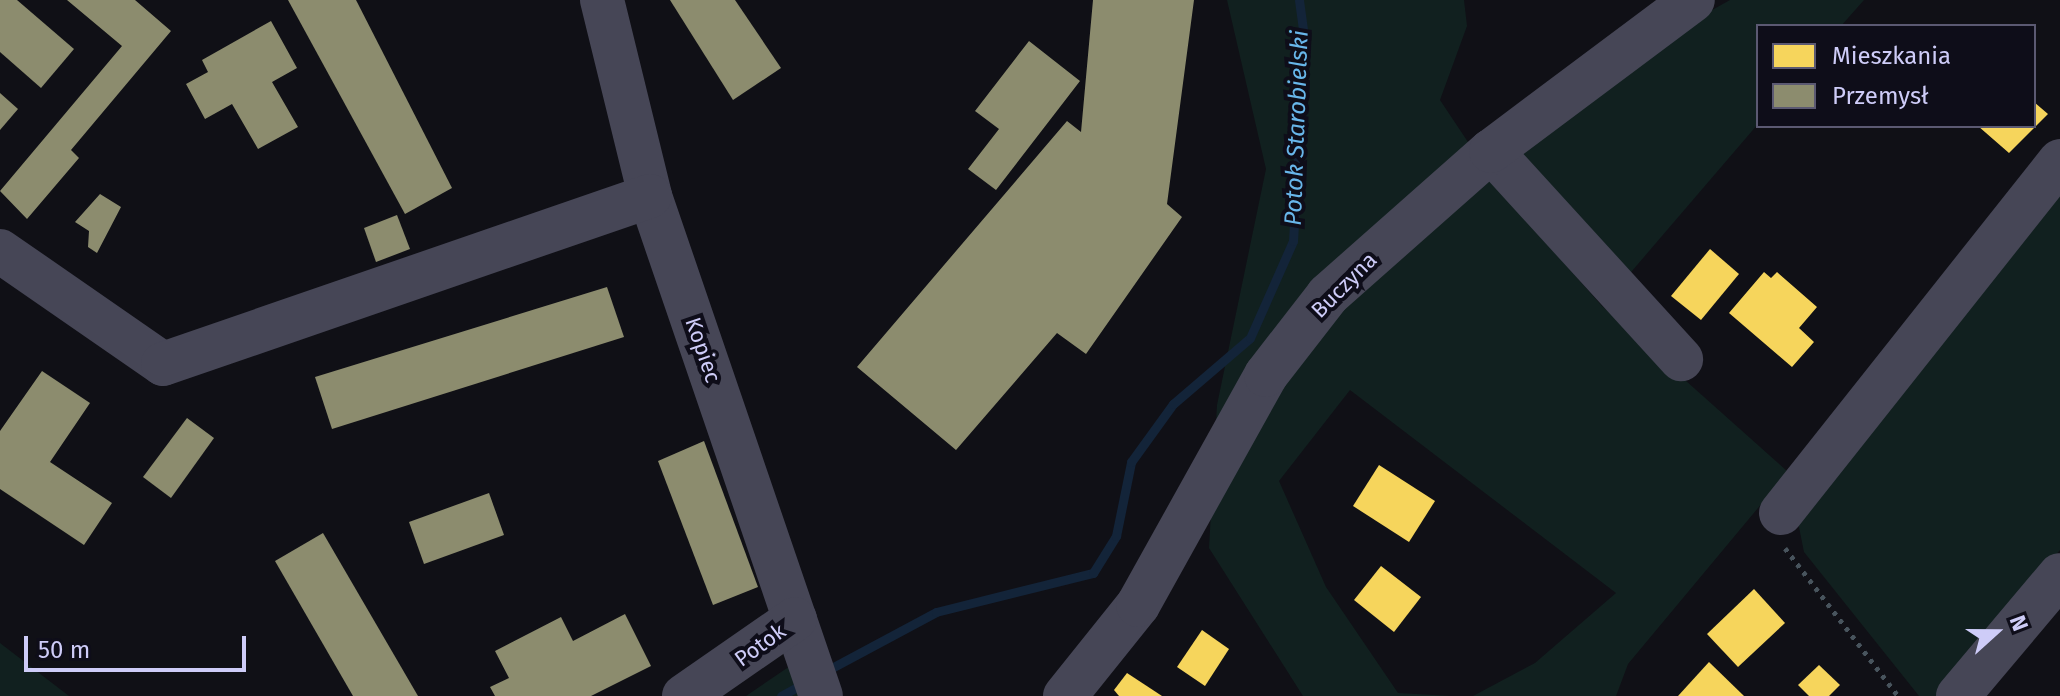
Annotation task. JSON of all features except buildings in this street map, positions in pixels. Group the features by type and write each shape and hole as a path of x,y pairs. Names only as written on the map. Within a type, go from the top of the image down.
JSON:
{"street":[{"name":"Kopiec","path":"602,0 650,196 821,696"},
{"name":"Buczyna","path":"1065,696 1138,605 1266,375 1319,306 1491,151 1693,0"},
{"path":"1491,151 1681,359"},
{"path":"1781,513 2060,161"},
{"path":"0,251 163,364 650,196"},
{"path":"1958,696 2060,575"},
{"name":"Potok","path":"684,696 800,634"}],"path":[{"path":"1781,513 1778,525 1788,558 1898,696"}],"shaded area":[{"path":"1227,0 1464,0 1467,26 1440,100 1507,199 1602,306 1788,472 1628,664 1616,696 1473,696 1535,663 1616,593 1350,390 1279,481 1326,587 1398,693 1452,696 1303,696 1209,548 1217,405 1266,169"},
{"path":"1730,0 1864,0 1843,24 1756,24 1756,126 1626,278 1514,155 1689,23"},
{"path":"2060,195 2060,550 1938,696 1919,696 1804,552 1797,517"},
{"path":"0,643 69,696 0,696"},
{"path":"796,662 808,696 746,696"}],"waterway":[{"name":"Potok Starobielski","path":"826,671 936,612 1093,573 1116,536 1131,462 1173,404 1250,338 1293,241 1305,44 1299,0"},
{"name":"Potok Starobielski","path":"781,696 806,682"}]}
